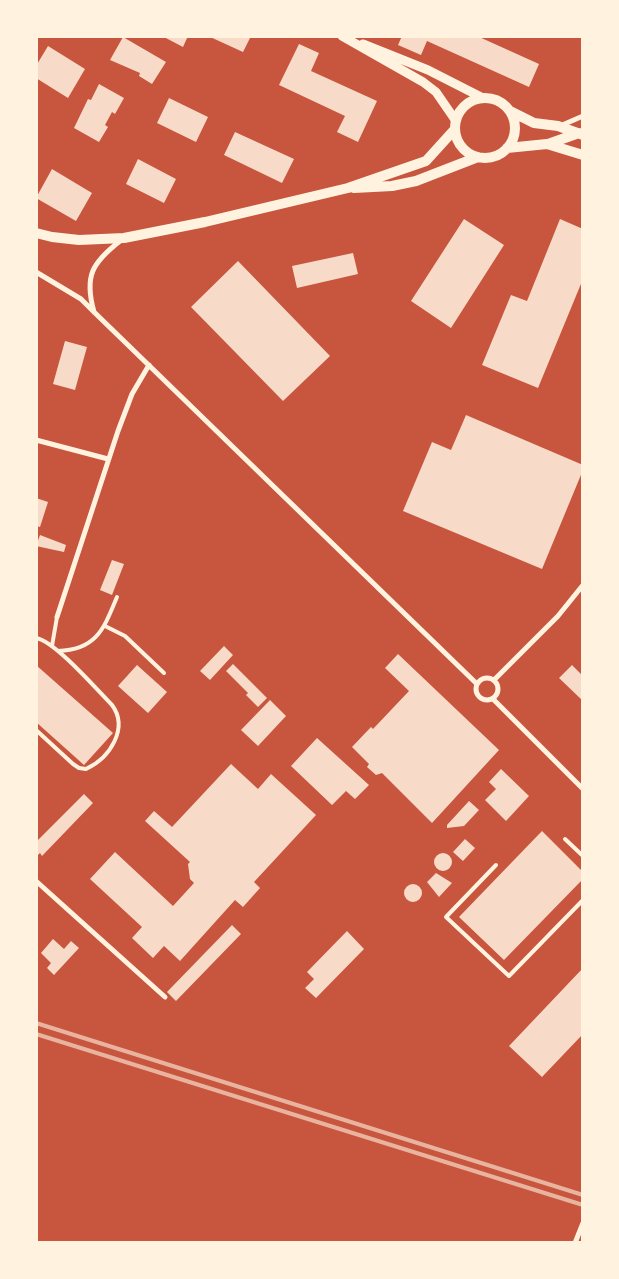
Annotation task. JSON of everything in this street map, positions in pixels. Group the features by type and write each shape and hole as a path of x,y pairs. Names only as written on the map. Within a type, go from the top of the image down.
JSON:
{"main road":[{"path":"36,232 52,237 79,240 124,238 205,222 348,188 426,160 455,125 463,108 469,102 483,98 498,101 510,112 534,123 582,132"},
{"path":"507,148 511,141 514,126 510,112"},
{"path":"455,125 460,144 471,154 478,157"},
{"path":"348,188 382,187 416,181 478,157 494,156 507,148 547,144 582,132"},
{"path":"547,144 583,155"},
{"path":"36,241 52,237"}],"street":[{"path":"342,36 436,92 455,125"},
{"path":"353,42 428,70 483,98"},
{"path":"558,126 583,116"},
{"path":"94,312 89,293 89,280 94,266 105,252 124,238"},
{"path":"36,272 80,299 94,312 477,684"},
{"path":"57,617 108,459 132,394 149,365"},
{"path":"36,440 108,459"},
{"path":"494,680 558,616 583,585"},
{"path":"493,699 486,700 479,697 476,691 477,684 484,678 494,680"},
{"path":"493,699 498,690 494,680"},
{"path":"493,699 583,789"},
{"path":"36,881 165,997"},
{"path":"575,1243 583,1223"}],"lane":[{"path":"58,651 73,651 94,641 105,626 117,597"},
{"path":"52,646 57,617"},
{"path":"105,626 125,636 164,673"},
{"path":"36,638 58,651 118,714 120,722 118,737 91,767 82,769 73,764 36,730"},
{"path":"565,839 583,856"},
{"path":"496,865 446,917 509,976 583,900"}],"building":[{"path":"162,36 188,36 183,47"},
{"path":"208,36 251,36 243,52"},
{"path":"402,36 477,36 539,64 529,87 427,41 421,55 398,45"},
{"path":"123,37 166,62 152,84 139,76 140,73 110,60"},
{"path":"299,44 319,53 311,71 377,101 358,142 337,132 345,116 279,85"},
{"path":"48,46 85,69 68,98 36,78 36,66"},
{"path":"99,84 124,98 115,114 112,112 105,125 108,127 99,142 74,128 88,99 91,100"},
{"path":"169,98 208,117 196,142 157,123"},
{"path":"235,132 294,159 282,183 224,155"},
{"path":"138,159 176,179 164,203 126,184"},
{"path":"52,169 92,193 76,221 36,198"},
{"path":"464,219 504,245 451,328 411,301"},
{"path":"560,219 583,229 583,279 538,388 482,365 511,295 527,301"},
{"path":"353,253 358,274 297,288 292,266"},
{"path":"238,261 330,356 283,401 191,307"},
{"path":"65,341 87,347 75,390 53,384"},
{"path":"466,415 583,465 583,470 542,569 403,511 432,442 451,450"},
{"path":"36,498 48,502 40,527 36,526"},
{"path":"40,535 66,545 64,552 36,546"},
{"path":"112,560 124,564 112,595 100,590"},
{"path":"224,646 233,655 210,680 200,671"},
{"path":"398,654 499,750 432,823 382,773 376,775 367,767 369,764 352,747 371,727 373,729 409,691 385,668"},
{"path":"233,664 267,698 258,707 246,695 248,693 226,671"},
{"path":"36,665 113,733 84,765 36,722"},
{"path":"137,665 167,692 148,713 118,686"},
{"path":"572,665 583,676 583,701 559,678"},
{"path":"270,700 286,716 258,746 241,730"},
{"path":"317,738 369,785 355,799 346,791 332,805 291,766"},
{"path":"231,764 258,789 271,774 316,815 254,882 260,888 243,907 235,900 180,961 164,946 153,958 132,938 142,927 90,879 115,852 173,906 194,883 190,879 188,864 190,862 145,821 154,811 172,827"},
{"path":"501,769 529,796 506,821 485,800 496,789 489,782"},
{"path":"84,794 93,803 42,856 40,853 36,857 36,842"},
{"path":"469,801 479,810 464,826 447,828 447,825"},
{"path":"542,831 583,872 583,879 504,960 459,917"},
{"path":"465,839 475,848 463,861 453,852"},
{"path":"443,853 449,856 452,862 449,868 443,871 437,868 434,862 437,856"},
{"path":"436,873 452,883 439,897 427,882"},
{"path":"413,884 419,887 422,893 419,899 413,902 407,899 404,893 407,887"},
{"path":"232,925 241,934 176,1001 167,992"},
{"path":"347,931 364,949 316,998 305,988 314,979 307,972"},
{"path":"53,939 64,949 71,941 79,948 54,975 47,968 51,963 41,953"},
{"path":"583,968 583,1034 542,1077 509,1046"}],"railway":[{"path":"36,1023 583,1195"},
{"path":"36,1034 583,1205"}]}
